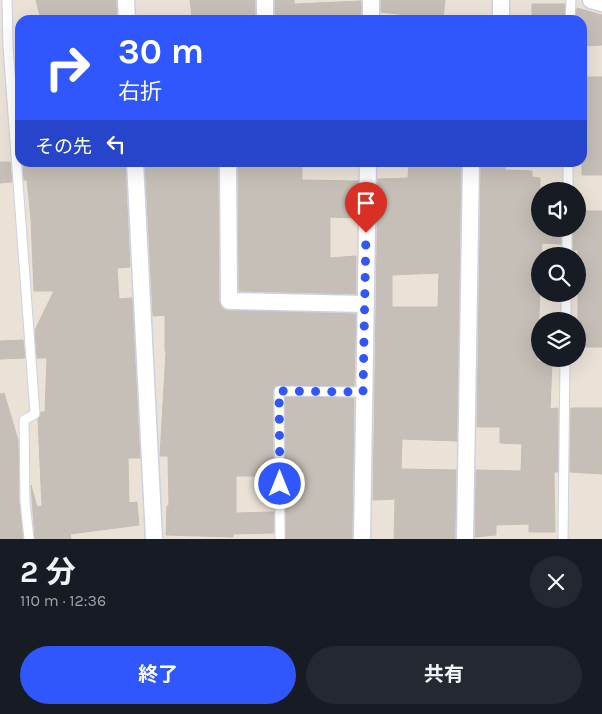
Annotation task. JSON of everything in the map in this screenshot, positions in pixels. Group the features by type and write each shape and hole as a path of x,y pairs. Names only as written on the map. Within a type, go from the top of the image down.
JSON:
{"street":[{"path":"126,0 127,15"},
{"path":"265,0 265,15"},
{"path":"371,0 371,15"},
{"path":"501,15 502,0"},
{"path":"591,0 602,3"},
{"path":"134,167 154,539"},
{"path":"228,167 229,301 364,304"},
{"path":"362,539 364,304 368,167"},
{"path":"465,539 471,167"}],"lane":[{"path":"7,0 4,46 35,414 24,420 25,502 29,539"},
{"path":"570,0 570,15"},
{"path":"568,167 568,182"},
{"path":"563,539 566,367"},
{"path":"280,539 279,391 363,392"}],"building":[{"path":"36,0 116,0 117,15 40,15"},
{"path":"190,0 255,0 255,15 192,15"},
{"path":"275,0 294,0 294,4 361,1 361,15 275,15"},
{"path":"381,0 445,0 443,15 408,15 381,12"},
{"path":"532,4 565,4 564,15 532,15"},
{"path":"577,8 602,15 602,45 587,46 587,15 576,15"},
{"path":"587,77 602,77 602,175 582,175 582,167 587,167"},
{"path":"0,162 10,162 12,182 0,183"},
{"path":"23,167 125,167 130,267 117,268 119,299 132,298 140,458 128,458 129,503 137,502 139,525 70,534 71,539 35,539 31,485 37,507 42,506 38,419 41,412 45,412 47,358 37,358 35,330 54,291 34,291 31,219 27,180 24,180"},
{"path":"145,167 218,167 219,301 224,309 356,314 354,386 276,386 273,391 273,476 236,476 236,513 274,512 274,533 233,534 233,537 166,535 167,506 169,506 168,456 160,456 166,351 165,315 153,316"},
{"path":"238,167 302,167 302,180 358,181 357,218 330,217 330,258 356,256 356,294 239,291"},
{"path":"409,167 461,167 457,441 402,439 401,469 456,470 455,539 394,539 395,499 373,500 378,179 408,178","holes":["439,273 438,307 392,307 392,275"]},
{"path":"481,167 505,167 505,170 532,171 532,177 540,178 540,182 531,182 531,237 561,237 561,244 542,243 542,247 531,247 531,302 540,302 539,312 531,312 531,367 552,367 550,409 558,408 558,472 554,472 555,532 529,532 529,524 496,525 496,535 475,537 476,470 521,471 522,444 500,443 500,427 477,427"},
{"path":"586,211 602,211 602,347 586,347 586,312 578,312 578,302 586,302 586,247 573,247 573,237 586,237"},
{"path":"23,340 25,358 0,359 0,341"},
{"path":"4,393 18,440 19,502 23,539 0,539 0,394"},
{"path":"285,397 354,398 352,539 286,539"},
{"path":"571,408 602,408 602,474 570,472"}],"route":[{"path":"280,484 279,391 363,392 366,233"}]}
